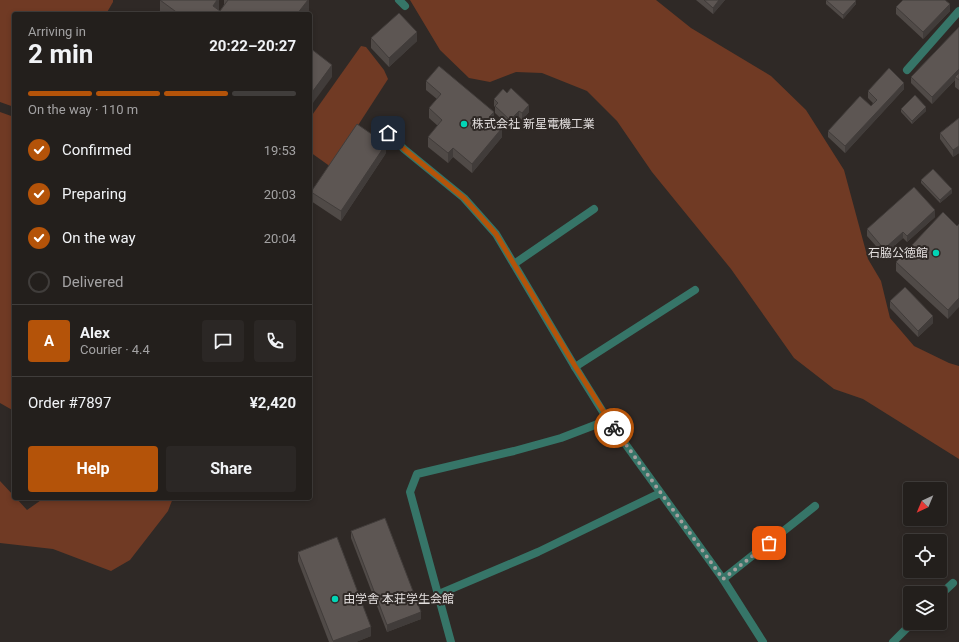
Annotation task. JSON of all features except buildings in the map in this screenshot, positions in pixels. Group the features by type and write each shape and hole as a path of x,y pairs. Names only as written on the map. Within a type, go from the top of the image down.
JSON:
{"street":[{"path":"907,70 959,12"},
{"path":"388,133 404,149 464,198 496,234 608,420 723,579 763,642"},
{"path":"514,264 594,210"},
{"path":"575,366 694,290"},
{"path":"451,642 410,492 417,474 514,451 561,438 608,420"},
{"path":"438,594 538,552 660,493"},
{"path":"723,579 815,506"},
{"path":"947,588 953,582"},
{"path":"893,642 905,630"}],"shaded area":[{"path":"0,0 113,0 107,12 12,12 12,106 0,102"},
{"path":"410,0 656,0 691,28 771,76 806,110 844,170 868,259 881,281 890,318 914,346 949,363 959,366 959,459 863,399 834,389 794,358 731,269 652,172 617,121 587,91 542,73 516,72 490,82 469,78 440,50"},
{"path":"361,46 366,47 384,70 388,79 331,167 312,153 312,115"},
{"path":"0,112 12,116 12,410 0,403"},
{"path":"0,481 12,494 12,500 18,500 27,510 41,500 172,500 168,511 130,560 111,571 53,549 0,543"}],"way so far":[{"path":"614,428 723,579 769,543"}],"place":[{"name":"株式会社 新星電機工業","path":"464,124"},
{"name":"石脇公徳館","path":"936,253"},
{"name":"由学舎 本荘学生会館","path":"335,599"}],"route":[{"path":"388,133 404,149 464,198 496,234 614,428"}]}
